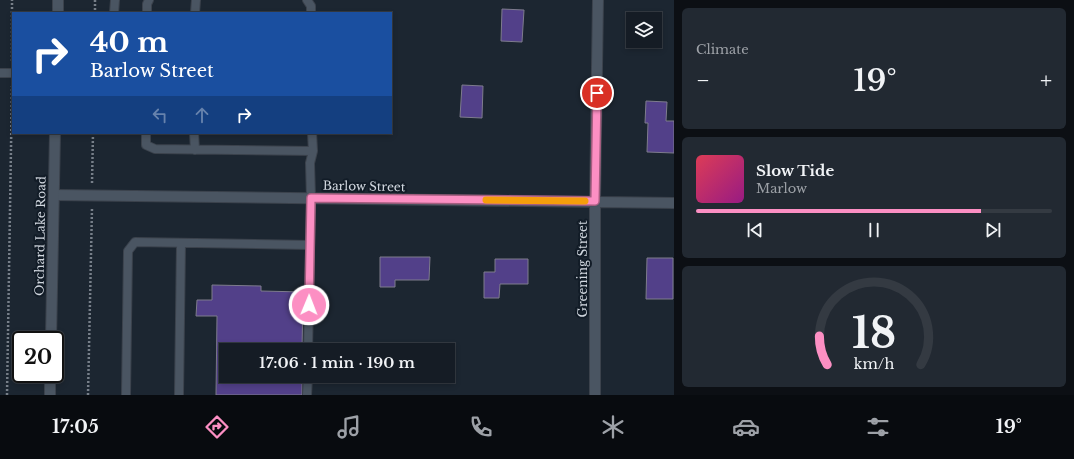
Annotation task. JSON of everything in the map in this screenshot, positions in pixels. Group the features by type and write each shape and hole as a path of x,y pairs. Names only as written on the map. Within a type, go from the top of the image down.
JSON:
{"street":[{"path":"58,0 58,12"},
{"name":"Greening Street","path":"595,395 595,201 598,0"},
{"name":"Orchard Lake Road","path":"51,331 55,134"},
{"name":"Barlow Street","path":"54,196 674,203"},
{"path":"50,383 50,395"}],"lane":[{"path":"114,12 115,0"},
{"path":"147,12 147,4 149,0"},
{"path":"195,12 196,0"},
{"path":"306,0 311,6 311,12"},
{"path":"0,73 12,74"},
{"path":"146,134 146,145 154,149 312,151"},
{"path":"194,134 194,150"},
{"path":"308,343 311,198 310,163 312,134"},
{"path":"126,395 128,251 135,242 310,245"},
{"path":"179,395 181,242"},
{"path":"307,395 308,383"}],"path":[{"path":"7,395 12,0"},
{"path":"95,0 95,12"},
{"path":"88,395 93,134"}],"building":[{"path":"502,9 524,10 522,42 501,41"},
{"path":"462,85 483,86 482,118 460,117"},
{"path":"646,101 667,102 666,121 674,121 674,153 647,152 648,123 645,123"},
{"path":"380,257 430,257 429,280 395,280 395,287 380,287"},
{"path":"647,258 673,258 673,299 646,299"},
{"path":"495,259 528,259 528,284 500,284 499,298 484,298 484,272 495,272"},
{"path":"212,285 261,286 261,291 303,292 302,343 219,343 219,383 302,383 302,395 216,395 217,316 196,316 197,300 212,300"}],"slow traffic":[{"path":"486,200 585,201"}],"route":[{"path":"309,305 311,198 595,201 597,93"}]}
